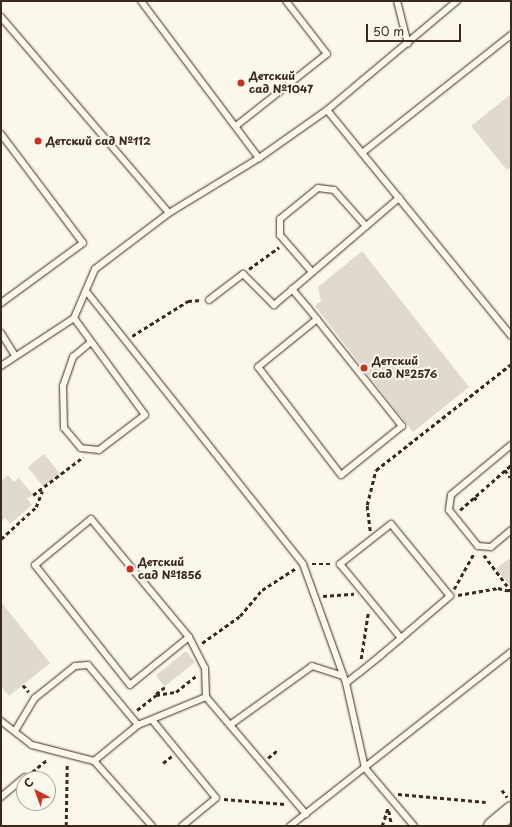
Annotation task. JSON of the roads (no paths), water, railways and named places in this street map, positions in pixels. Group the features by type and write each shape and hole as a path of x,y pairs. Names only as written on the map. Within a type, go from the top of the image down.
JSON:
{"main road":[{"path":"492,826 510,804"}],"lane":[{"path":"141,1 259,158"},
{"path":"236,126 327,54 286,1"},
{"path":"397,1 408,44"},
{"path":"1,366 15,355 74,318 95,269 169,213 259,158 327,110 408,44 457,1"},
{"path":"1,18 169,213"},
{"path":"362,153 511,35"},
{"path":"327,110 511,336"},
{"path":"1,134 83,243 1,303"},
{"path":"312,272 280,235 280,219 318,188 334,190 366,226"},
{"path":"209,300 242,274 274,305 399,198"},
{"path":"292,289 317,319 402,426 341,475 258,367 317,319"},
{"path":"86,291 303,564 313,597 346,683 365,768 414,826"},
{"path":"74,318 144,415 99,450 81,448 64,428 63,386 73,358 91,342"},
{"path":"1,333 15,355"},
{"path":"511,445 451,495 449,510 478,546 491,547 511,530"},
{"path":"189,637 130,686 35,565 91,519 189,637 205,668 206,698 263,762 306,814"},
{"path":"346,683 401,638 450,596 391,524 340,564 401,638"},
{"path":"290,826 511,652"},
{"path":"15,731 34,698 75,666 88,665 138,725"},
{"path":"230,725 312,666 343,676"},
{"path":"94,761 138,725 153,721 206,698"},
{"path":"1,721 32,745 67,757 94,761 152,826"},
{"path":"153,721 216,798 182,826"},
{"path":"1,797 16,784"}],"place":[{"name":"Детский сад №1047","path":"241,83"},
{"name":"Детский сад №112","path":"38,141"},
{"name":"Детский сад №2576","path":"364,368"},
{"name":"Детский сад №1856","path":"130,569"}]}
